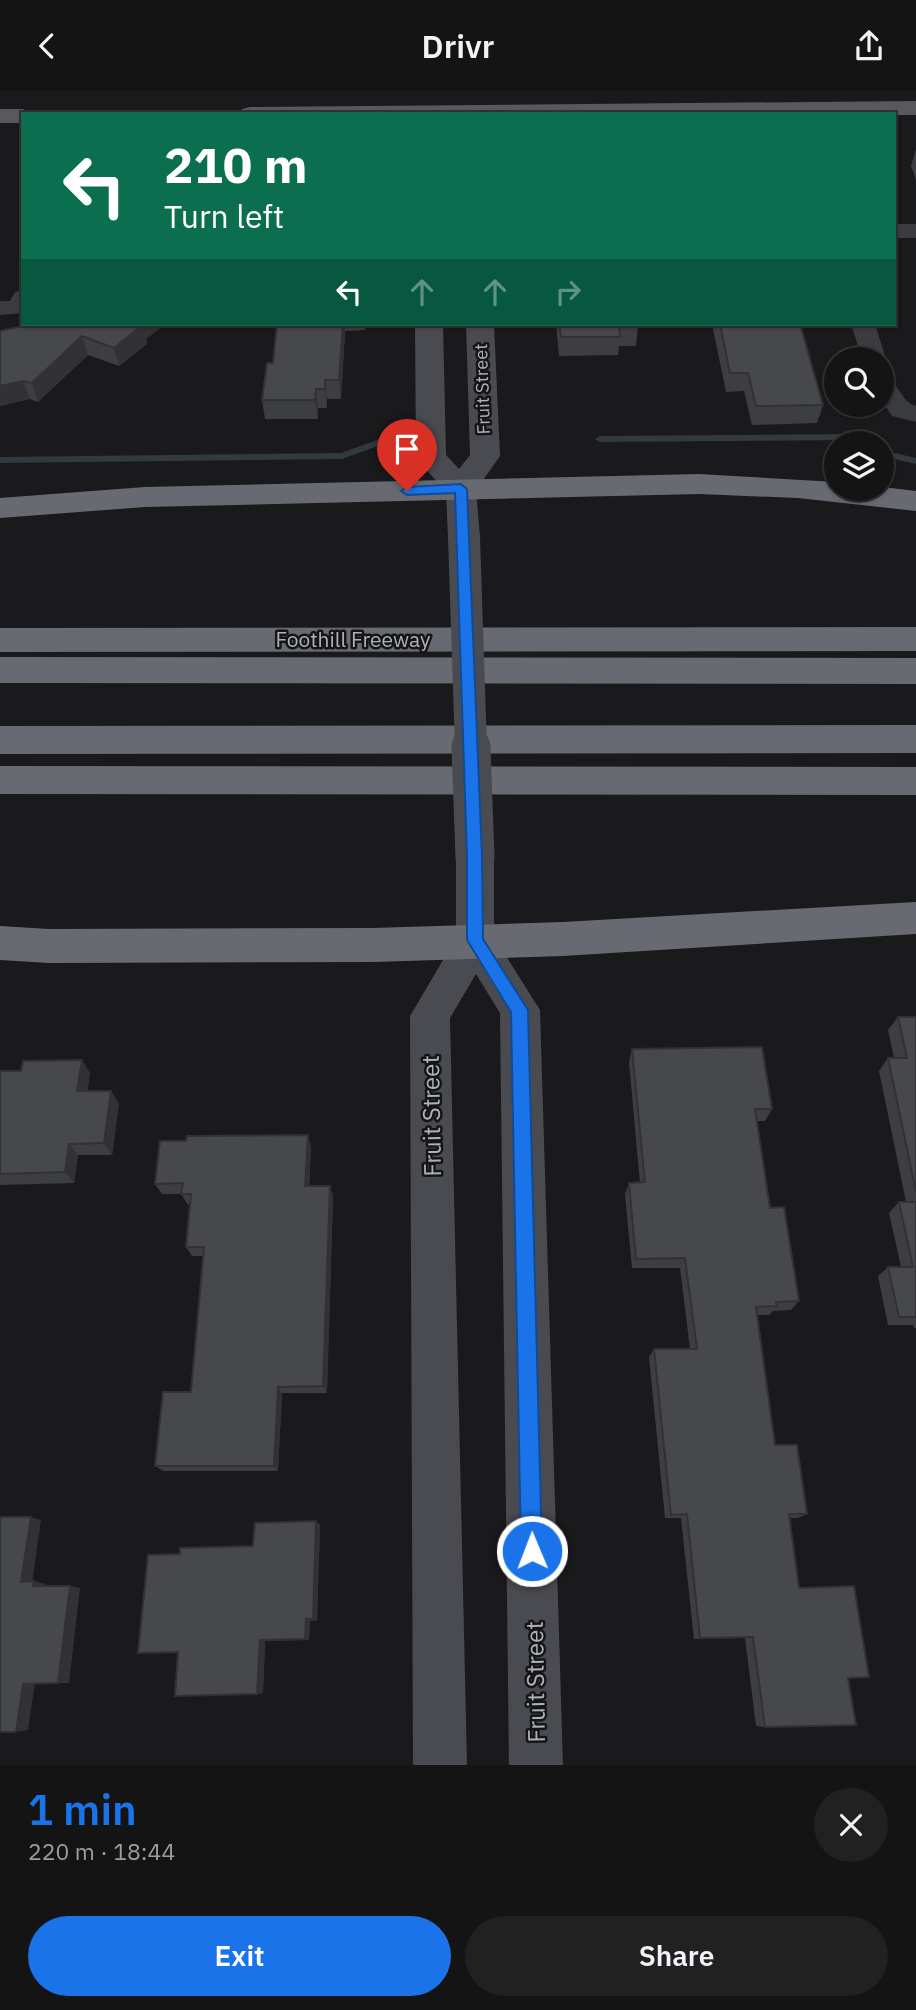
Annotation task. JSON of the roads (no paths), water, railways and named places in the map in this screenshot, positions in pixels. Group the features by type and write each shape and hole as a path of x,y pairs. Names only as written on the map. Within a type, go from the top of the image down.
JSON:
{"highway":[{"path":"0,508 145,497 699,484 798,488 916,501"},
{"name":"Foothill Freeway","path":"0,640 916,639"},
{"path":"0,670 916,671"},
{"path":"0,740 916,739"},
{"path":"0,780 916,781"},
{"path":"0,943 49,946 346,945 563,940 916,918"}],"main road":[{"path":"425,112 916,108"},
{"path":"0,116 21,116"},
{"path":"429,326 431,458 461,489 475,857 475,940"},
{"name":"Fruit Street","path":"461,489 485,456 480,326"},
{"name":"Fruit Street","path":"440,1765 430,1016 475,940 520,1010 536,1765"}],"street":[{"path":"896,231 916,231"},
{"path":"864,326 870,347"},
{"path":"894,396 909,412"}],"waterway":[{"path":"600,439 824,437"},
{"path":"0,460 342,456 383,441"},
{"path":"894,456 916,461"}]}
